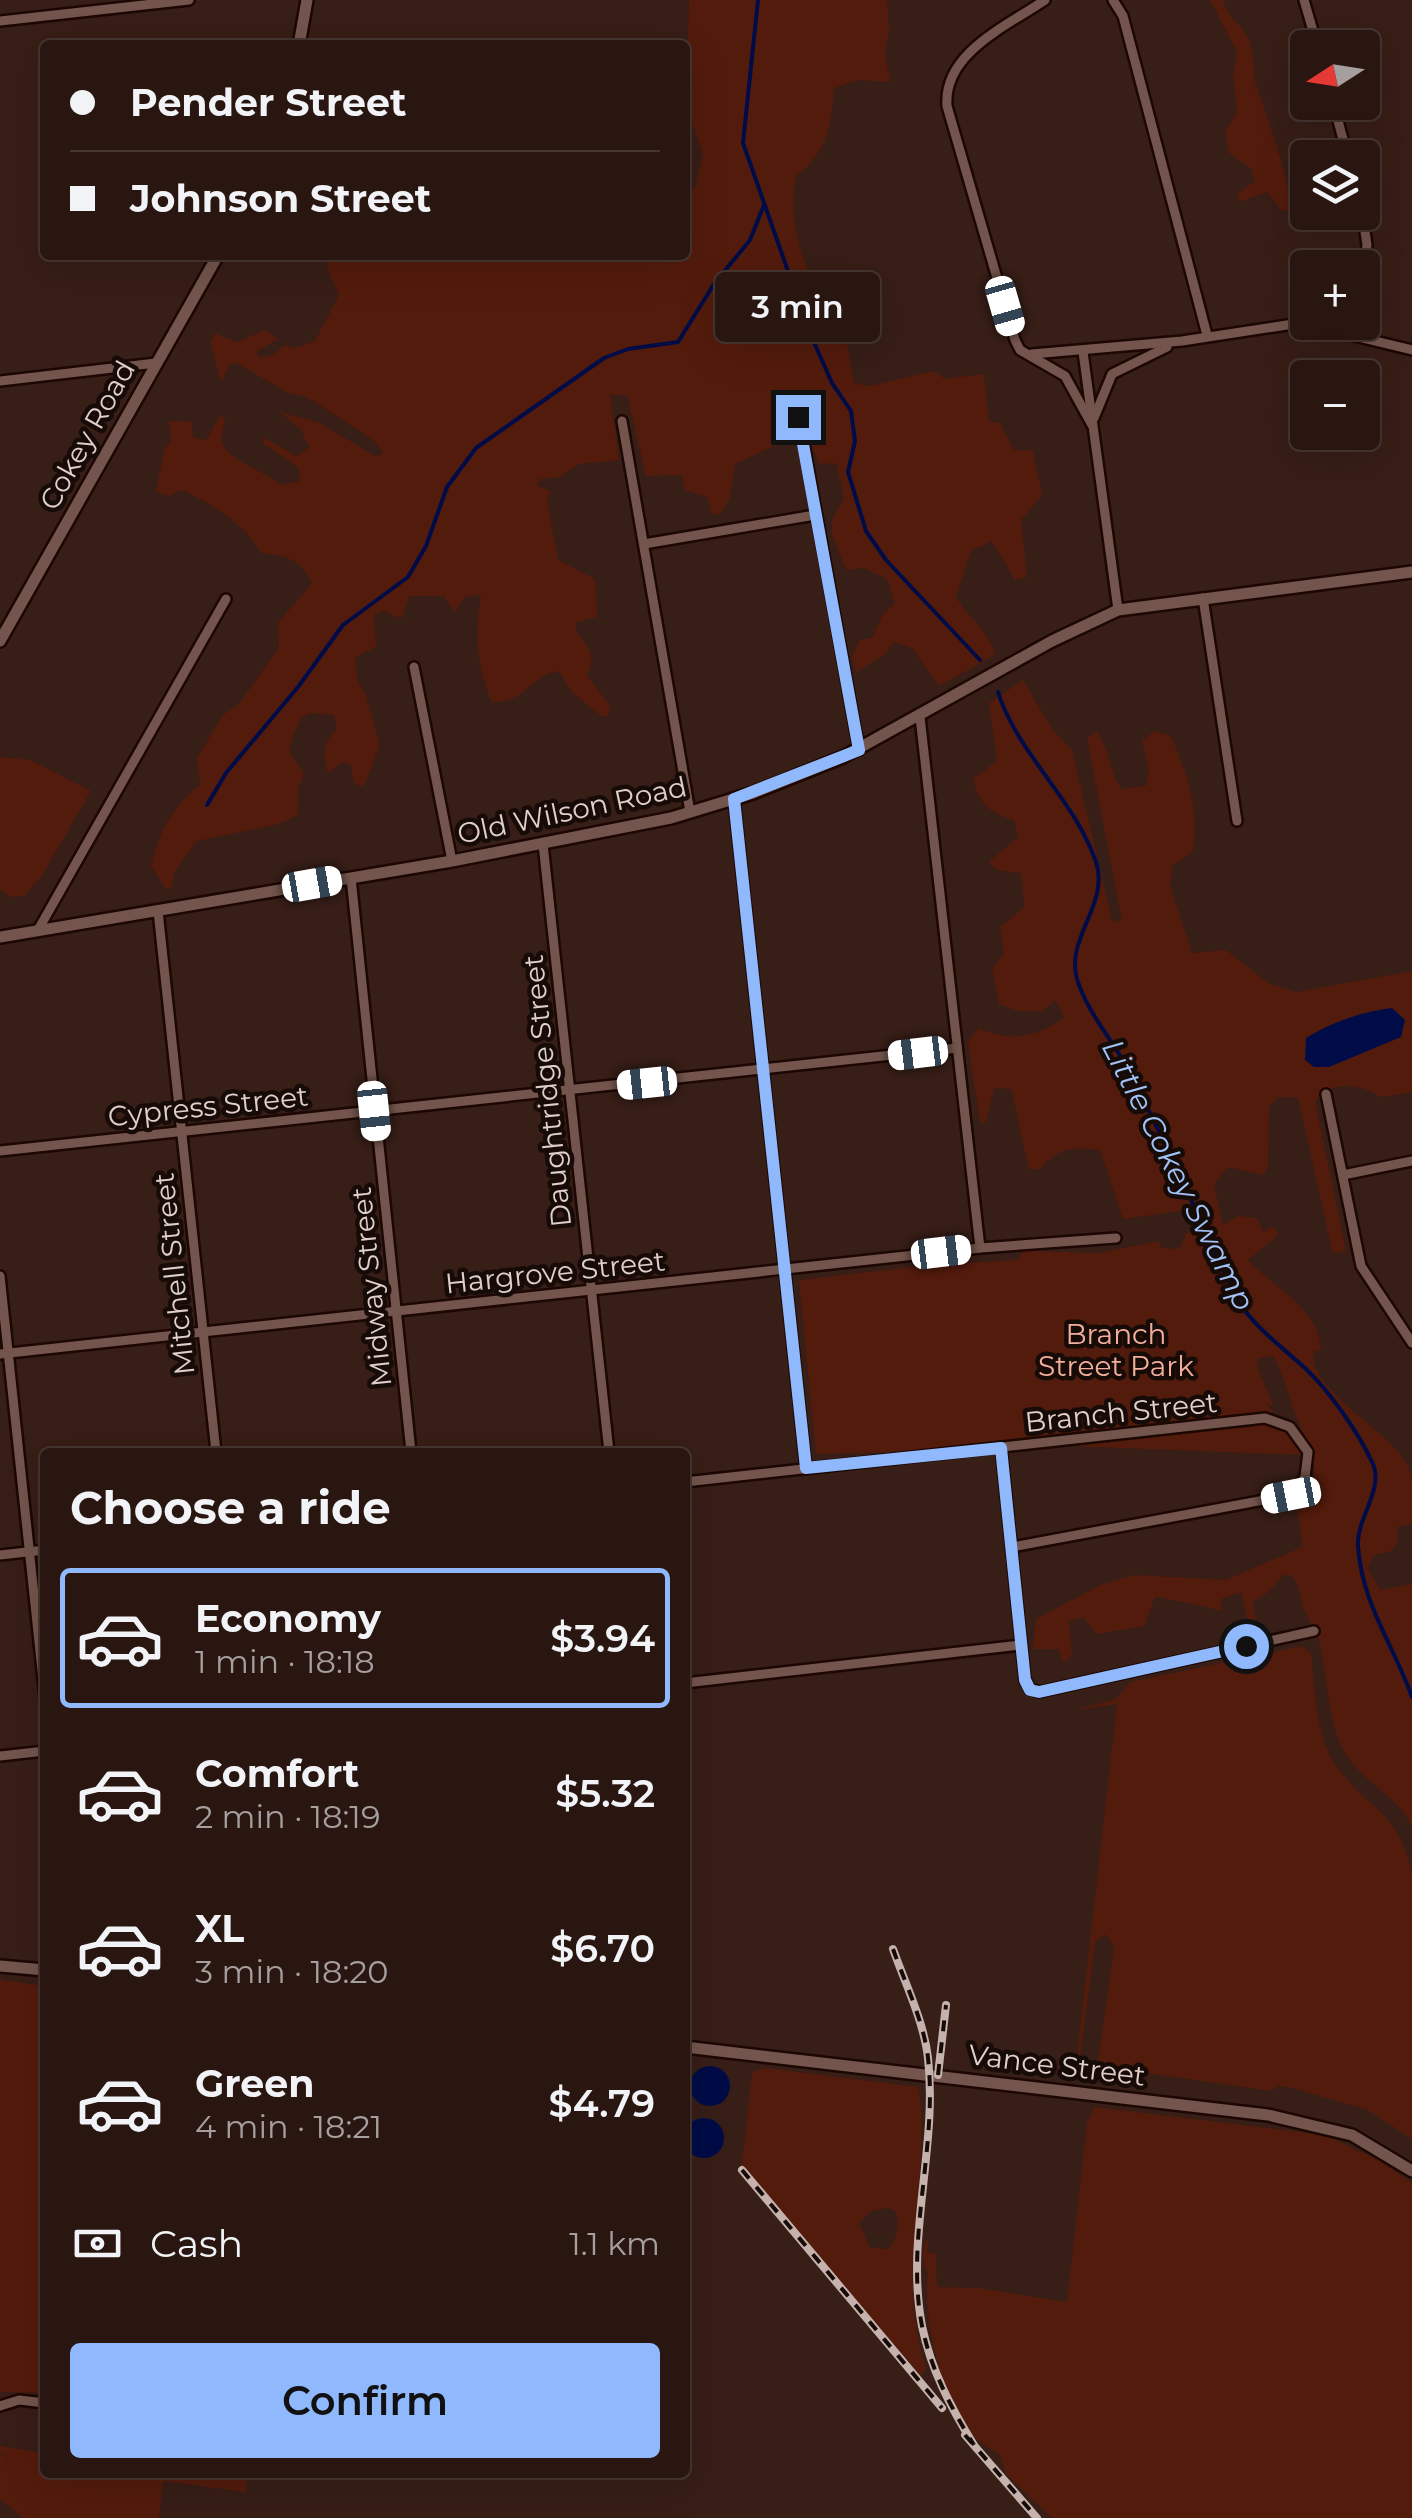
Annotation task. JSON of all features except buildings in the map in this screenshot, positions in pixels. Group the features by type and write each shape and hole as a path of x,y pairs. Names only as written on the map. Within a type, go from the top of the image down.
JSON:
{"street":[{"path":"0,21 190,0"},
{"path":"300,40 307,0"},
{"path":"1045,0 960,62 946,89 1015,340 1029,354 1065,376 1092,425"},
{"path":"1113,0 1122,16 1208,336"},
{"path":"1304,0 1313,30"},
{"name":"Cokey Road","path":"0,641 6,618 215,260"},
{"path":"1029,354 1182,341 1290,324"},
{"path":"1373,340 1412,350"},
{"path":"1092,425 1099,396 1112,374 1182,341"},
{"path":"1083,352 1118,610"},
{"path":"0,382 156,363"},
{"path":"798,417 859,750"},
{"path":"622,421 690,812"},
{"path":"644,544 816,515"},
{"name":"Old Wilson Road","path":"0,937 452,861 690,812 859,750 1052,640 1118,610 1412,572"},
{"path":"1203,598 1237,821"},
{"path":"38,930 226,599"},
{"path":"414,667 452,861"},
{"path":"920,717 980,1248"},
{"path":"734,799 806,1468"},
{"name":"Daughtridge Street","path":"543,844 609,1448"},
{"name":"Midway Street","path":"351,878 411,1448"},
{"name":"Mitchell Street","path":"158,911 216,1448"},
{"name":"Cypress Street","path":"0,1151 957,1048"},
{"path":"1326,1094 1361,1266 1412,1343"},
{"path":"1343,1175 1412,1160"},
{"name":"Hargrove Street","path":"4,1354 980,1248 1116,1238"},
{"path":"0,1276 4,1354 40,1652"},
{"name":"Branch Street","path":"690,1481 1266,1418 1290,1427 1308,1452 1304,1477 1291,1495 1012,1547"},
{"path":"1001,1448 1025,1680 1030,1690 1039,1692 1314,1631"},
{"path":"0,1555 40,1551"},
{"path":"690,1682 1021,1645"},
{"path":"0,1756 40,1752"},
{"path":"0,1966 40,1970"},
{"name":"Vance Street","path":"690,2048 1268,2115 1352,2135 1412,2170"},
{"path":"0,2406 18,2400 40,2403"}],"green space":[{"path":"689,0 887,0 889,30 885,53 890,82 859,80 834,88 826,137 815,157 796,176 795,224 803,256 823,301 838,304 852,294 863,299 867,321 845,329 854,383 870,386 933,371 945,379 984,374 989,422 1000,423 1014,450 1033,451 1042,495 1021,520 1027,577 1015,580 992,541 971,551 956,597 988,638 995,655 939,686 912,648 894,642 884,655 856,672 852,656 860,640 872,638 883,614 895,603 887,579 863,568 846,570 832,535 832,520 844,498 836,463 819,464 797,409 788,409 787,440 735,464 730,498 721,513 712,515 707,497 685,490 681,475 646,476 627,395 610,395 619,460 579,464 560,477 540,479 537,485 550,491 547,501 558,560 595,579 597,617 577,622 575,630 590,651 587,675 610,706 608,716 602,717 572,692 559,671 542,677 512,699 492,702 478,650 481,595 465,597 454,612 444,596 410,596 401,619 384,610 374,615 376,647 355,658 357,679 380,745 364,787 354,783 351,765 341,762 328,774 325,750 337,729 334,715 311,713 301,718 290,748 304,773 298,790 298,815 279,824 197,841 174,872 172,889 165,888 151,866 168,821 200,785 197,758 223,715 239,704 279,647 278,623 312,583 291,560 261,553 237,524 204,501 181,490 169,496 156,492 164,450 171,441 169,421 191,421 193,437 206,440 220,416 225,418 225,448 282,485 300,481 299,468 264,444 263,437 297,456 309,447 301,430 280,412 318,422 377,457 383,452 373,440 307,397 288,393 237,363 230,364 221,382 210,342 215,333 236,342 266,330 278,339 257,351 258,357 271,356 285,345 295,348 315,341 339,295 328,260 690,260 690,193 696,185 703,155 690,116"},
{"path":"1210,0 1223,0 1250,43 1256,83 1287,185 1287,210 1282,211 1267,192 1239,202 1237,194 1255,181 1252,169 1229,153 1225,133 1237,112 1233,75 1237,52"},
{"name":"Branch Street Park","path":"1023,680 1053,730 1072,750 1112,920 1122,922 1087,738 1096,731 1121,789 1146,786 1149,770 1142,741 1154,731 1171,736 1193,806 1193,851 1172,866 1170,887 1192,953 1226,950 1268,983 1296,992 1412,971 1412,1092 1380,1097 1346,1086 1329,1090 1315,1102 1346,1251 1333,1254 1298,1098 1278,1097 1269,1107 1268,1166 1263,1175 1228,1167 1214,1184 1223,1225 1238,1216 1257,1218 1263,1232 1274,1226 1278,1235 1248,1260 1305,1312 1319,1336 1321,1351 1314,1351 1316,1367 1325,1382 1391,1444 1405,1460 1412,1477 1412,1524 1397,1527 1398,1542 1391,1551 1374,1555 1368,1568 1380,1590 1412,1584 1412,1827 1397,1805 1356,1768 1341,1745 1332,1719 1318,1638 1291,1575 1283,1575 1270,1591 1253,1602 1256,1622 1248,1621 1241,1592 1221,1599 1221,1611 1155,1597 1144,1626 1097,1634 1083,1617 1069,1621 1072,1655 1064,1663 1058,1649 1033,1649 1036,1619 1100,1585 1134,1575 1226,1580 1302,1547 1298,1511 1312,1485 1314,1464 1273,1356 1259,1358 1256,1364 1274,1407 1265,1402 1304,1455 988,1443 951,1450 816,1454 799,1280 1017,1260 1024,1251 1099,1253 1158,1241 1162,1248 1179,1249 1186,1234 1206,1221 1202,1208 1123,1219 1100,1150 1067,1150 1041,1169 1029,1169 1011,1089 994,1088 986,1122 980,1123 968,1042 979,1028 1023,1036 1064,1018 1056,1000 1042,1011 1017,1011 999,1004 992,969 1004,954 1000,927 1025,907 1021,873 997,870 989,862 1018,837 1014,820 986,806 973,779 997,761 989,703"},
{"path":"0,757 30,760 91,791 41,877 24,896 10,897 0,889"},
{"path":"1302,1646 1311,1653 1317,1712 1330,1755 1349,1782 1391,1824 1412,1873 1412,2139 1368,2110 1292,2088 1279,2086 1271,2091 1132,2071 1096,2077 1114,1947 1106,1934 1095,1942 1079,2066 1076,2064 1117,1704 1074,1710 1116,1699 1131,1682"},
{"path":"0,1980 40,1985 40,2393 0,2392"},
{"path":"765,2068 919,2087 921,2158 913,2264 917,2334 926,2368 921,2376 742,2166 752,2072","holes":["871,2211 896,2211 897,2231 889,2249 870,2248 859,2223"]},
{"path":"1095,2107 1325,2135 1378,2160 1412,2183 1412,2518 1052,2518 1006,2474 1000,2455 967,2428 946,2387 932,2337 925,2245 929,2237 927,2252 936,2254 937,2287 978,2288 1067,2302 1087,2123"},
{"path":"0,2446 40,2452 40,2478 248,2478 246,2492 163,2481 159,2518 23,2518 0,2499 0,2454 8,2458 0,2452"}],"shaded area":[{"path":"1392,1008 1405,1020 1401,1037 1329,1067 1314,1067 1305,1060 1306,1038 1347,1018"},
{"path":"710,2066 724,2072 730,2086 724,2100 710,2106 696,2100 690,2086 696,2072"},
{"path":"696,2119 712,2119 723,2130 723,2146 712,2157 696,2157 690,2152 690,2124"}],"waterway":[{"name":"Little Cokey Swamp","path":"758,0 743,143 809,331 832,383 851,411 855,441 848,472 866,531 886,560 980,660"},
{"path":"207,805 226,773 298,687 343,625 408,577 426,546 447,487 476,448 604,358 628,349 678,342 714,284 750,240 764,205"},
{"name":"Little Cokey Swamp","path":"998,692 1018,736 1074,818 1096,862 1097,892 1075,964 1082,992 1133,1078 1240,1304 1325,1389 1373,1464 1375,1484 1359,1536 1361,1567 1372,1605 1412,1697"}],"railway":[{"path":"893,1949 918,2017 928,2058 929,2125 917,2260 922,2326 943,2388 974,2445"},
{"path":"938,2075 946,2005"},
{"path":"742,2170 942,2408"},
{"path":"965,2435 1037,2518"}],"route":[{"path":"798,417 859,750 734,799 806,1468 1001,1448 1025,1680 1030,1690 1039,1692 1246,1646"}]}
